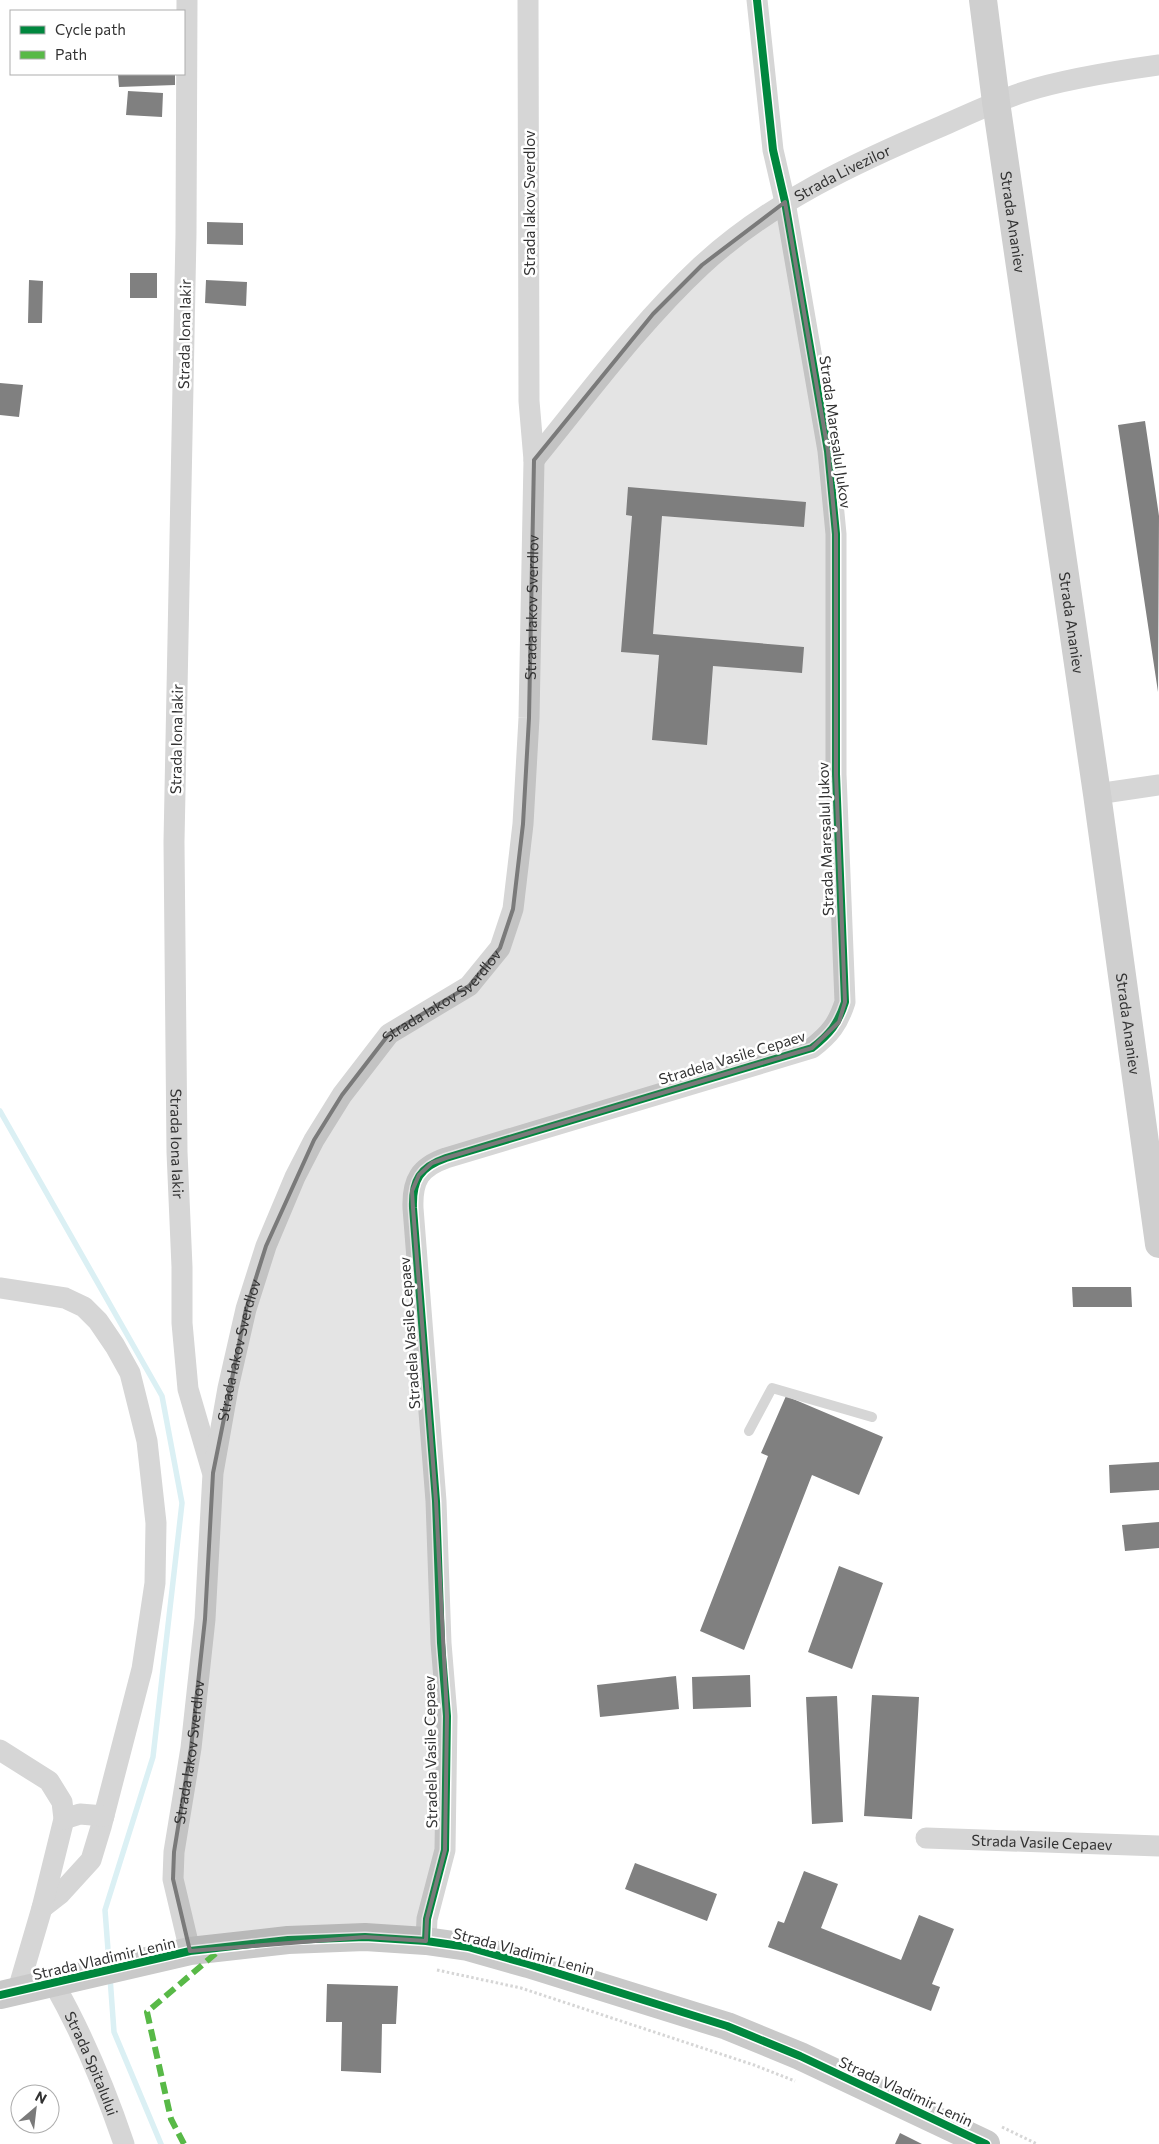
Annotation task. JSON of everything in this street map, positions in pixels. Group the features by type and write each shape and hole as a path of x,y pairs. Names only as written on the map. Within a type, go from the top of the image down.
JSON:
{"main road":[{"name":"Strada Vladimir Lenin","path":"8,1994 182,1954 288,1940 355,1937 426,1941 468,1948 528,1964 727,2026 800,2056 986,2144"}],"street":[{"name":"Strada Iona Iakir","path":"187,0 186,234 174,842 176,1133 182,1267 182,1324 188,1388 213,1474"},
{"name":"Strada Iakov Sverdlov","path":"182,1954 172,1879 174,1852 191,1748 205,1619 213,1474 228,1388 246,1309 266,1246 295,1177 314,1140 342,1095 389,1034 469,986 500,948 513,909 523,824 529,718 534,460 529,401 528,0"},
{"name":"Strada Mareșalul Jukov","path":"757,0 773,150 785,202 828,451 836,534 836,774 845,1002 838,1022"},
{"name":"Strada Ananiev","path":"983,0 996,102 1097,794 1159,1244"},
{"name":"Strada Livezilor","path":"534,460 653,314 702,265 740,234 785,202 868,159 996,102 1025,92 1159,64"},
{"path":"1097,794 1159,785"},
{"name":"Stradela Vasile Cepaev","path":"426,1941 427,1919 445,1850 447,1716 441,1642 436,1501 412,1191 419,1175 432,1163 446,1158 812,1048 829,1036 838,1022"},
{"path":"0,1288 65,1298 84,1307 98,1321 130,1373 147,1442 156,1523 155,1583 142,1668 91,1860 60,1894 42,1908"},
{"path":"0,1750 49,1781 62,1802 64,1819 42,1908 8,1994"},
{"path":"64,1819 80,1814 104,1816"},
{"name":"Strada Vasile Cepaev","path":"926,1838 1159,1846"},
{"name":"Strada Spitalului","path":"60,1982 107,2096 124,2144"}],"lane":[{"path":"749,1430 772,1388 872,1417"}],"path":[{"path":"437,1970 521,1988 754,2065 800,2083"}],"highlighted area":[{"path":"785,202 828,451 836,534 836,774 845,1002 839,1022 812,1048 446,1158 432,1163 419,1175 412,1191 436,1501 447,1716 445,1850 427,1919 426,1941 365,1937 190,1951 173,1879 174,1852 191,1748 205,1619 213,1473 246,1309 266,1246 314,1140 342,1095 389,1034 469,986 500,948 513,909 523,824 529,718 534,460 653,314 702,265"}],"building":[{"path":"118,75 175,75 175,85 119,87"},
{"path":"128,91 163,93 162,117 126,115"},
{"path":"207,222 243,223 243,245 207,244"},
{"path":"130,273 157,273 157,298 130,298"},
{"path":"29,280 43,281 42,323 28,323"},
{"path":"206,280 247,282 246,306 205,303"},
{"path":"0,383 23,385 19,417 0,415"},
{"path":"1145,421 1159,516 1158,692 1118,425"},
{"path":"628,487 806,502 804,527 662,516 653,634 804,647 802,673 713,666 707,745 652,740 659,655 621,652 632,516 626,515"},
{"path":"1072,1287 1131,1287 1132,1307 1073,1307"},
{"path":"786,1396 883,1437 859,1495 812,1475 744,1650 700,1631 768,1456 761,1453"},
{"path":"1159,1462 1159,1490 1110,1493 1109,1465"},
{"path":"1159,1522 1159,1548 1125,1551 1122,1525"},
{"path":"839,1566 883,1583 852,1669 808,1652"},
{"path":"750,1675 751,1707 693,1709 692,1677"},
{"path":"676,1676 679,1709 600,1717 597,1685"},
{"path":"872,1695 919,1697 912,1819 864,1816"},
{"path":"837,1696 843,1822 812,1824 806,1697"},
{"path":"635,1863 717,1894 707,1921 625,1889"},
{"path":"804,1871 838,1884 821,1928 901,1960 919,1915 954,1929 932,1984 940,1987 931,2011 768,1947 778,1921 784,1923"},
{"path":"327,1984 398,1986 396,2024 382,2024 381,2073 341,2071 342,2022 326,2022"},
{"path":"900,2133 922,2144 895,2144"}],"waterway":[{"path":"0,1111 162,1396 182,1503 153,1757 105,1910 109,1963"},
{"path":"110,1977 114,2032 161,2144"}],"marked path":[{"path":"184,2144 171,2119 147,2012 221,1949"}],"cycle path":[{"path":"426,1941 427,1919 445,1850 447,1716 441,1643 436,1501 413,1208 416,1182 424,1170 446,1158 812,1048 833,1028 845,1002 836,774 836,534 828,451 785,202 773,150 757,0"},
{"path":"0,1995 190,1951 288,1940 365,1937 426,1941 468,1947 727,2026 800,2056 986,2144"}]}
